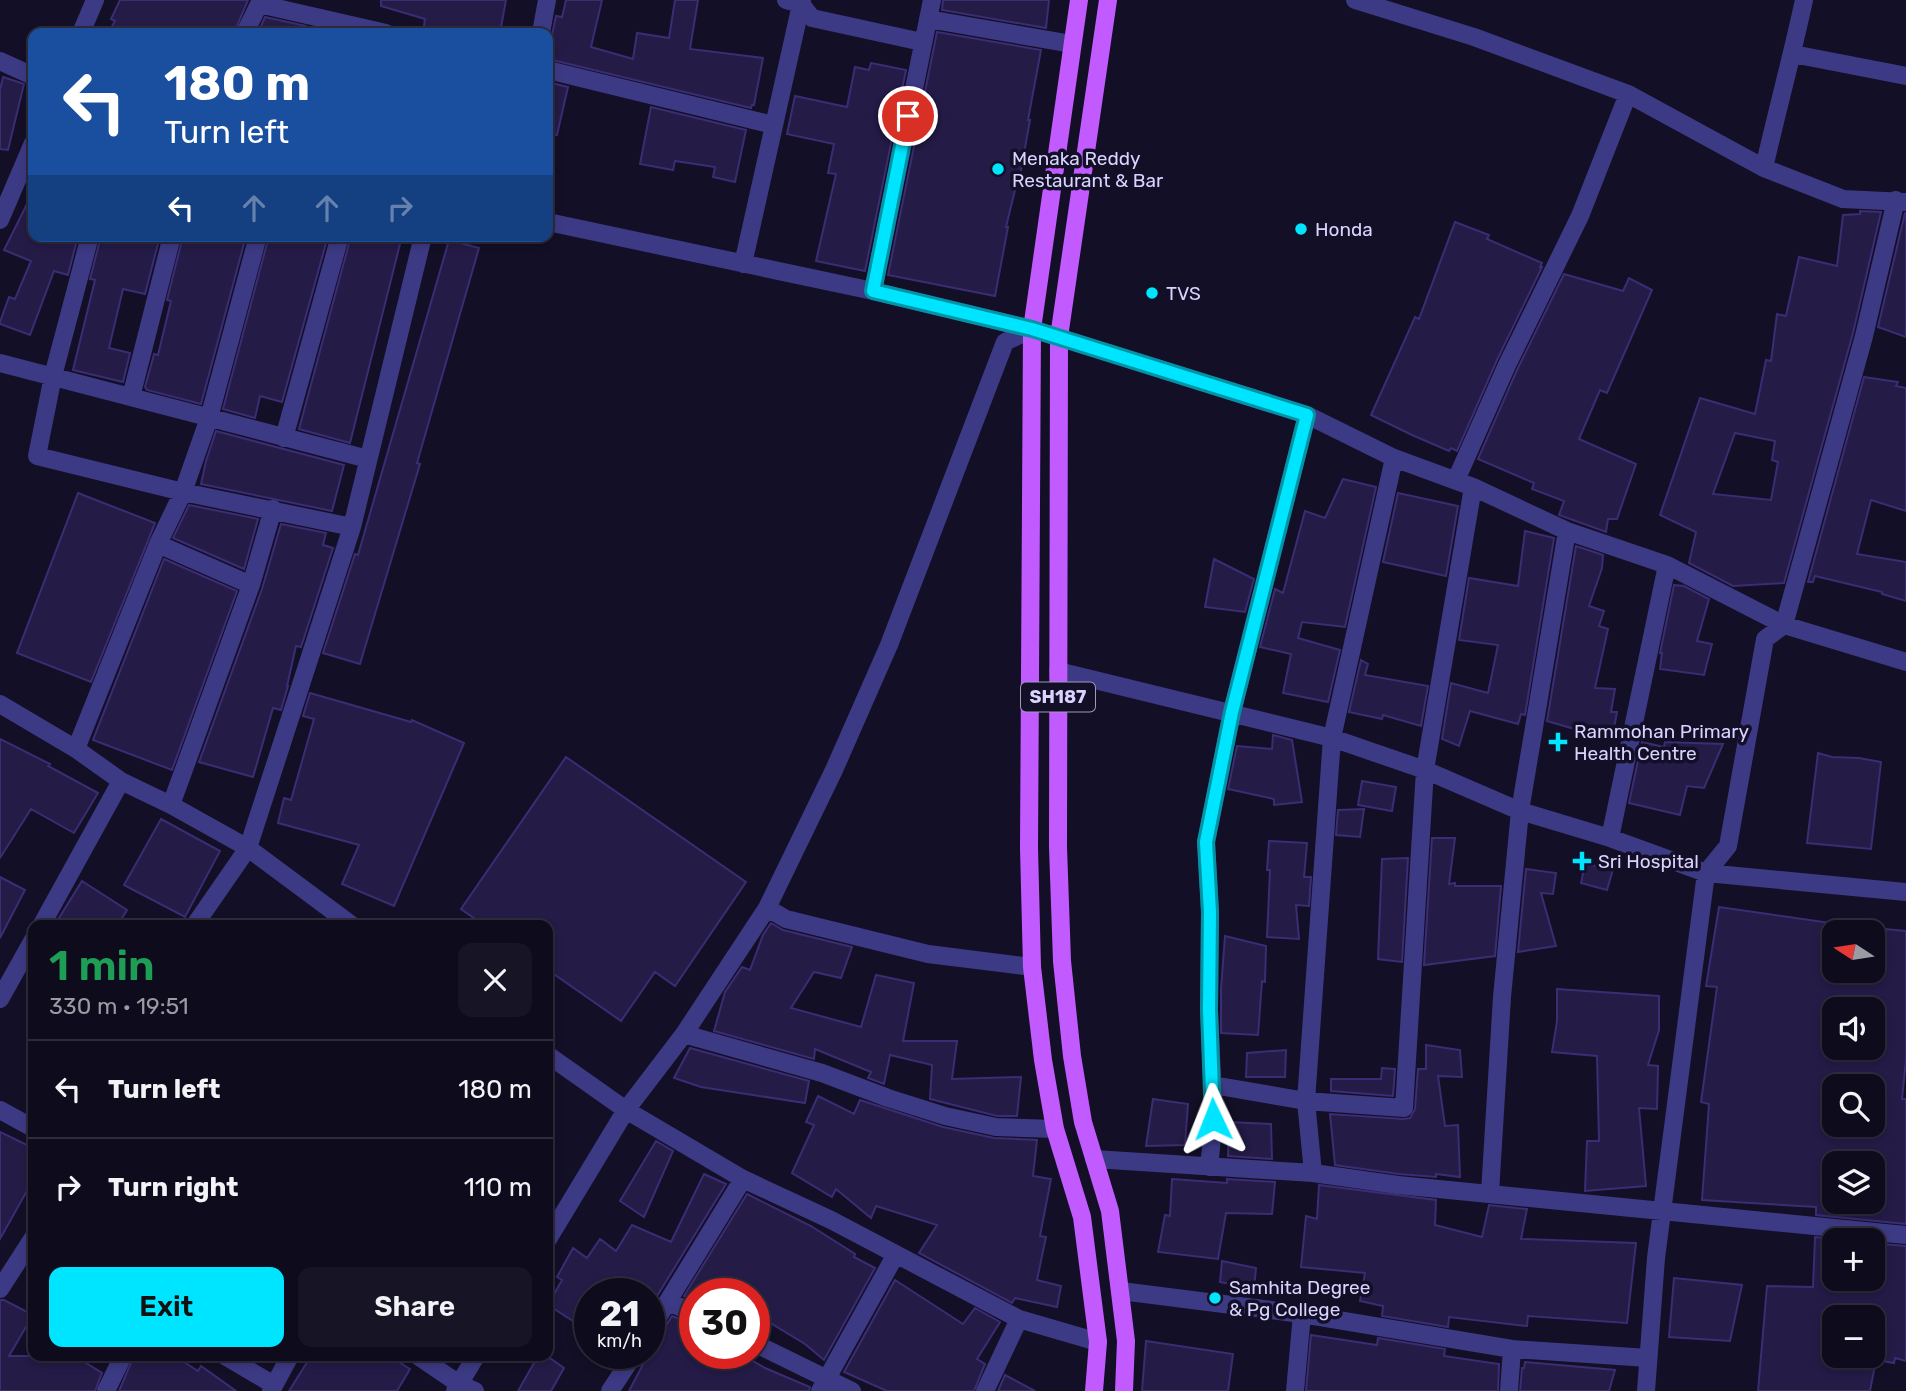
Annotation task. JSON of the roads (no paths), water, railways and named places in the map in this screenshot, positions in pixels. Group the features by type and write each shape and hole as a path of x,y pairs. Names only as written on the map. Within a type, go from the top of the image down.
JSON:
{"main road":[{"name":"SH187","path":"1079,0 1032,329 1029,848 1032,967 1043,1060 1055,1129 1082,1217 1098,1342 1094,1391"},
{"name":"SH187","path":"1108,0 1059,337 1058,847 1062,961 1072,1056 1083,1122 1110,1211 1126,1341 1124,1391"}],"street":[{"path":"82,28 95,0"},
{"path":"542,28 547,0"},
{"path":"873,291 932,0"},
{"path":"1355,0 1474,37 1628,94 1764,167 1843,199 1901,201 1784,625 1765,639 1728,846 1706,873 1656,1258 1646,1391"},
{"path":"1764,167 1804,0"},
{"path":"247,28 260,2 366,28"},
{"path":"796,2 812,18 922,41"},
{"path":"743,264 796,2"},
{"path":"928,19 1072,44"},
{"path":"1793,54 1906,76"},
{"path":"0,61 28,74"},
{"path":"553,71 773,125"},
{"path":"1455,480 1507,365 1580,216 1628,94"},
{"path":"0,220 28,155"},
{"path":"553,223 873,291 1032,329 1307,415 1394,457 1473,486 1567,531 1667,565 1784,625 1906,662"},
{"path":"88,242 53,376 37,456 183,492 352,527"},
{"path":"131,397 170,242"},
{"path":"76,749 158,544 183,492 209,418 256,242"},
{"path":"284,438 338,242"},
{"path":"198,920 248,848 352,527 422,242"},
{"path":"553,1231 626,1110 684,1034 767,908 834,770 889,645 1005,342 1032,329"},
{"path":"0,363 368,459"},
{"path":"1209,1167 1213,1085 1206,842 1232,712 1307,415"},
{"path":"1313,1173 1306,1101 1332,738 1394,457"},
{"path":"1213,1085 1306,1101 1404,1108 1425,770 1473,486"},
{"path":"171,806 251,585 273,509"},
{"path":"1490,1193 1502,997 1520,811 1567,531"},
{"path":"158,544 251,585"},
{"path":"1609,838 1667,565"},
{"path":"1058,671 1332,738 1425,770 1520,811 1609,838 1706,873 1906,891"},
{"path":"0,705 76,749 121,782 248,848 345,920"},
{"path":"44,920 121,782"},
{"path":"767,908 786,919 915,951 1032,967"},
{"path":"2,991 28,948"},
{"path":"684,1034 822,1073 945,1116 996,1127 1055,1129"},
{"path":"553,1059 626,1110 743,1179 896,1254 1019,1319 1098,1342"},
{"path":"0,1110 28,1125"},
{"path":"1094,1159 1313,1173 1398,1185 1906,1235"},
{"path":"665,1309 743,1179"},
{"path":"0,1289 6,1265 28,1245"},
{"path":"823,1384 896,1254"},
{"path":"1121,1291 1302,1314 1512,1349 1648,1358"},
{"path":"670,1302 679,1306"},
{"path":"1295,1391 1302,1314"},
{"path":"985,1391 1019,1319"},
{"path":"1509,1391 1512,1349"},
{"path":"770,1353 823,1384 852,1391"},
{"path":"106,1391 120,1361"},
{"path":"232,1361 272,1388 287,1361"},
{"path":"425,1361 463,1389 474,1361"},
{"path":"610,1391 624,1369"}],"place":[{"name":"Menaka Reddy Restaurant & Bar","path":"998,169"},
{"name":"Honda","path":"1301,229"},
{"name":"TVS","path":"1152,293"},
{"name":"Rammohan Primary Health Centre","path":"1558,742"},
{"name":"Sri Hospital","path":"1582,861"},
{"name":"Samhita Degree & Pg College","path":"1215,1298"}]}
